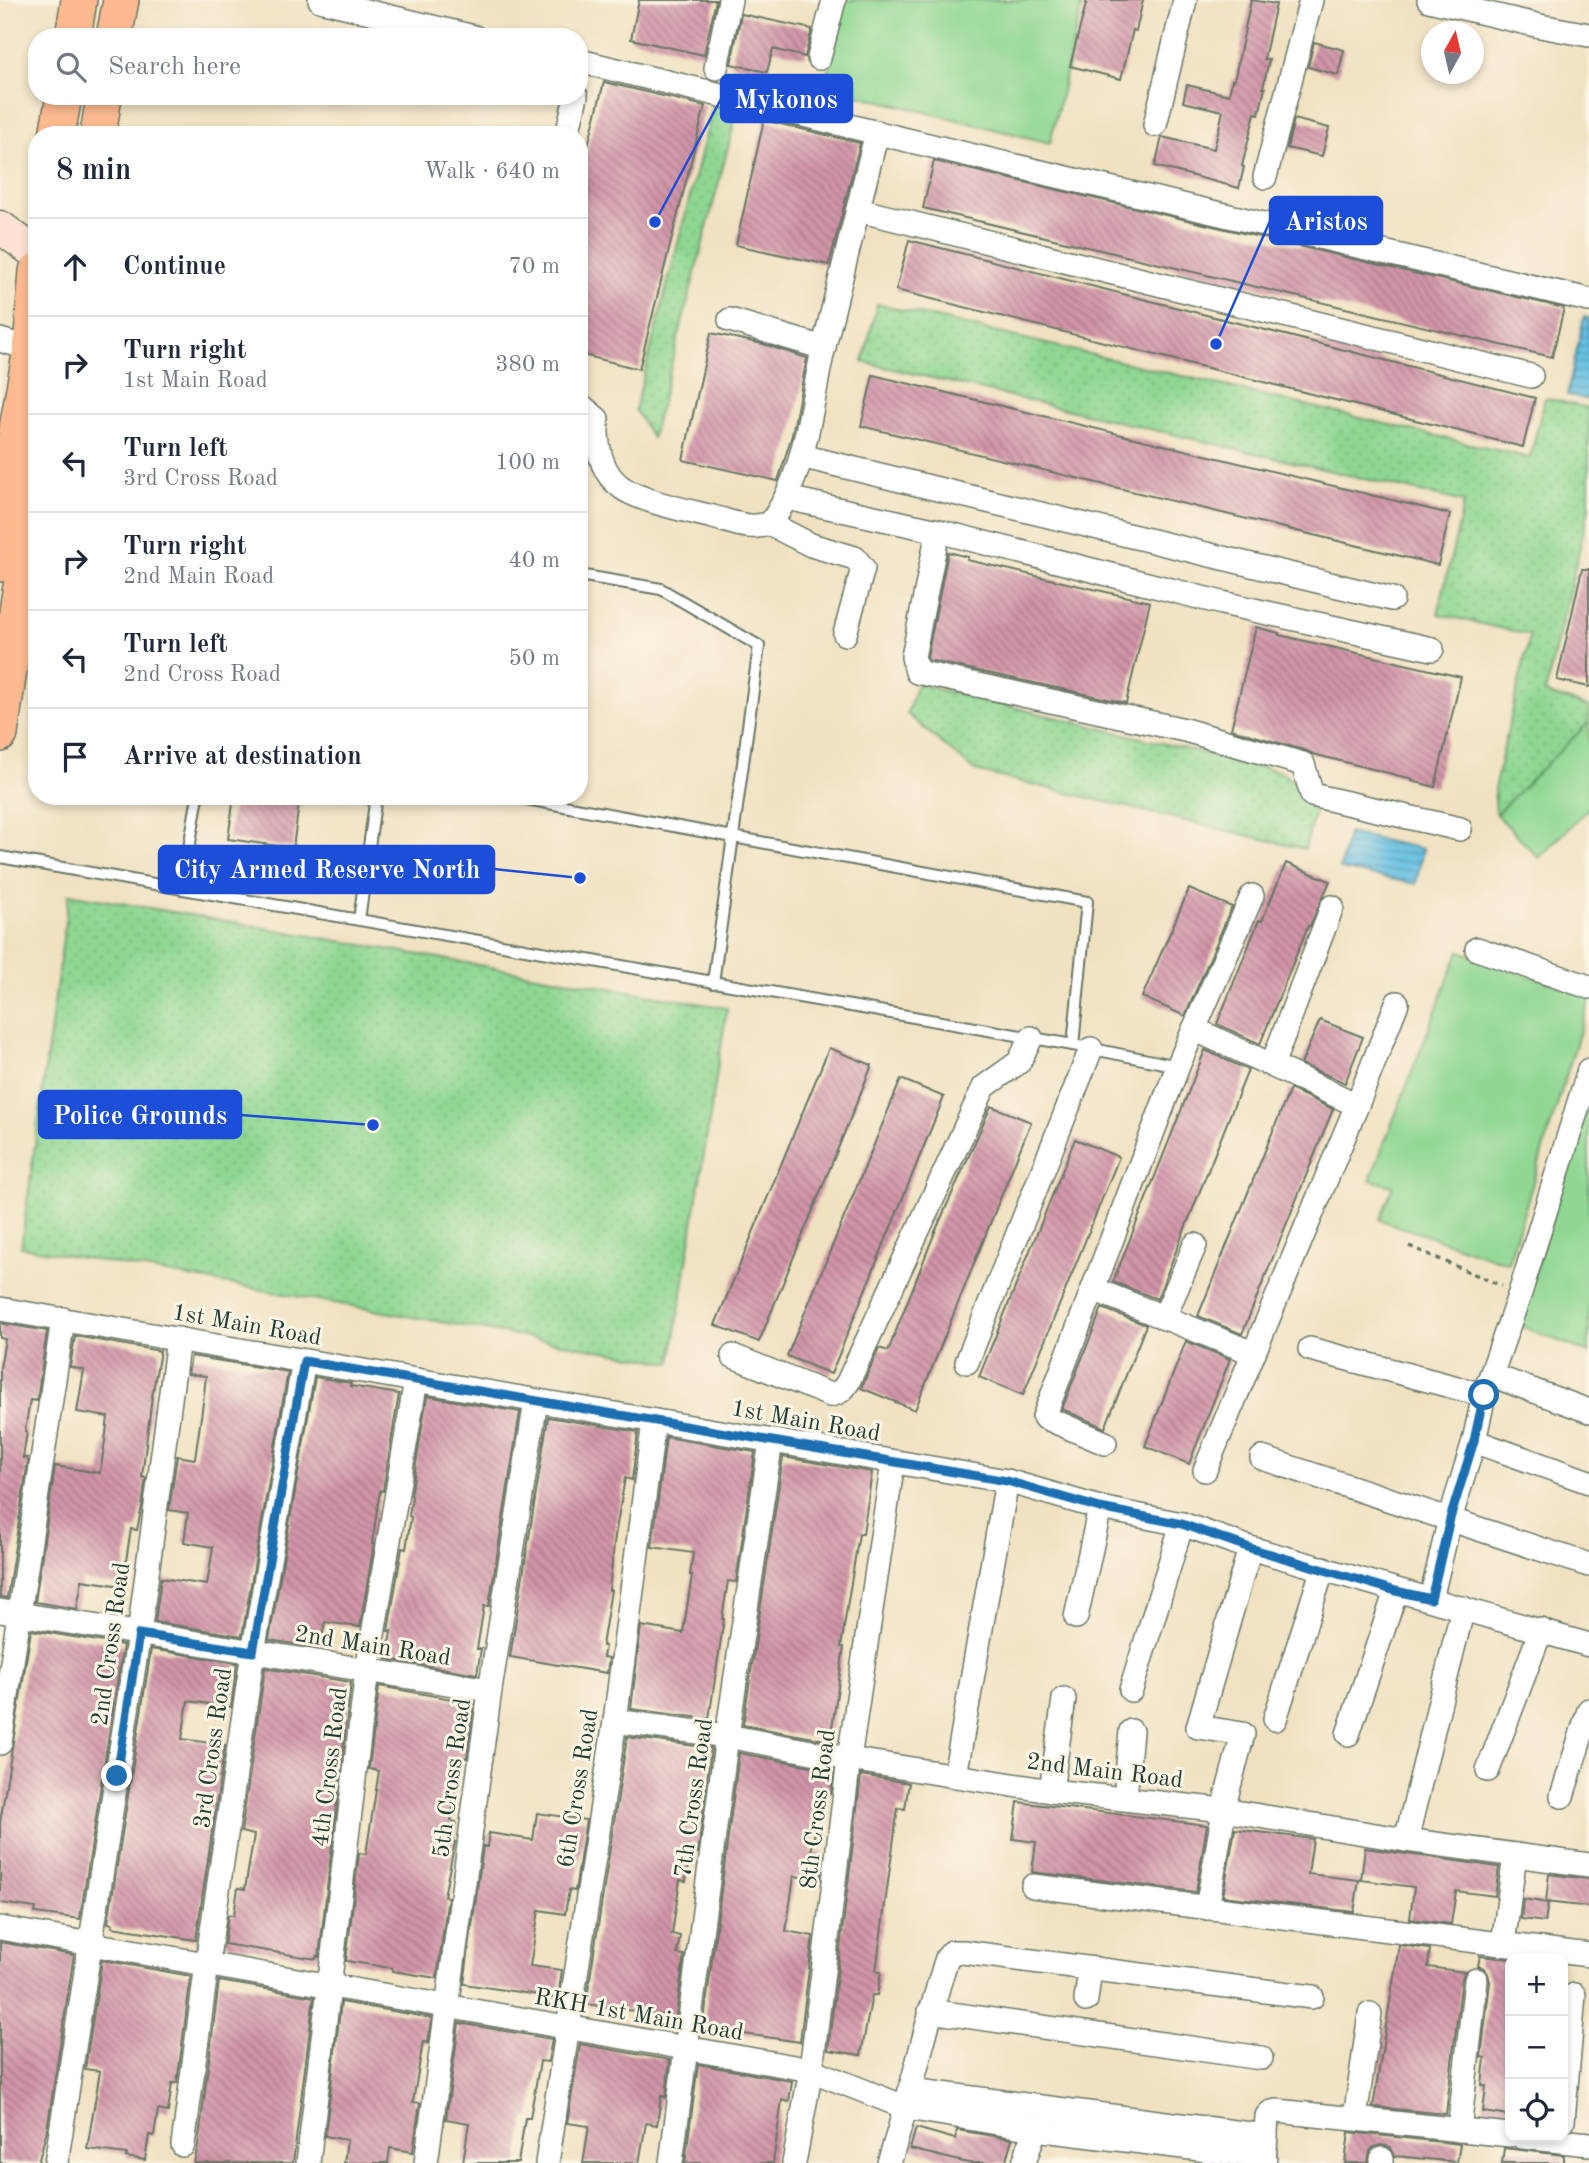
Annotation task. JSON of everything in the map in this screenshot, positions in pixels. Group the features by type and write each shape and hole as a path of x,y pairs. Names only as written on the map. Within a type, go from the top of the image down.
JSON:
{"main road":[{"path":"74,28 79,0"},
{"path":"116,28 121,0"},
{"path":"59,126 62,105"},
{"path":"99,126 103,105"},
{"path":"0,564 15,344 28,301"},
{"path":"0,734 28,546"}],"street":[{"path":"320,0 437,28"},
{"path":"716,68 730,0"},
{"path":"819,58 834,0"},
{"path":"1155,125 1185,0"},
{"path":"1265,177 1311,0"},
{"path":"1429,0 1589,35"},
{"path":"588,70 877,132 1589,300"},
{"path":"569,126 574,105"},
{"path":"770,524 787,498 800,456 877,132"},
{"path":"858,210 1531,376"},
{"path":"0,227 28,247"},
{"path":"730,320 824,348"},
{"path":"588,411 597,419 596,440 609,473 620,486 632,493 751,527 770,524 811,545 855,558 863,568 845,634"},
{"path":"800,456 1392,599"},
{"path":"787,498 938,531 1222,603 1432,649"},
{"path":"938,531 914,657 917,672 1185,730 1303,764 1312,795 1460,829"},
{"path":"1105,1443 1044,1417 1178,1066 1252,896"},
{"path":"1272,1065 1332,907"},
{"path":"1478,949 1589,987"},
{"path":"1205,1470 1397,1003"},
{"path":"1194,1029 1357,1105"},
{"path":"733,1356 830,1395 839,1394 984,1087 1019,1062 1031,1038"},
{"path":"967,1362 1082,1047"},
{"path":"1431,1599 1487,1385 1520,1293 1589,1070"},
{"path":"1164,1318 1195,1245"},
{"path":"1093,1289 1253,1353"},
{"name":"1st Main Road","path":"0,1308 1007,1481 1100,1508 1182,1524 1250,1548 1589,1645"},
{"path":"0,1743 9,1613 63,1319"},
{"name":"2nd Cross Road","path":"56,2163 139,1634 178,1339"},
{"path":"1310,1349 1487,1385 1589,1411"},
{"name":"3rd Cross Road","path":"183,2145 253,1652 304,1361"},
{"name":"4th Cross Road","path":"307,2163 367,1670 416,1380"},
{"name":"5th Cross Road","path":"426,2163 490,1690 536,1401"},
{"name":"6th Cross Road","path":"547,2163 615,1721 654,1421"},
{"name":"7th Cross Road","path":"671,2163 727,1736 771,1441"},
{"path":"1474,1441 1589,1482"},
{"path":"1262,1458 1589,1565"},
{"name":"8th Cross Road","path":"794,2163 811,2070 849,1759 893,1462"},
{"path":"955,1776 1007,1481"},
{"path":"1076,1617 1100,1508"},
{"path":"1131,1689 1182,1524"},
{"path":"1207,1908 1223,1810 1243,1734 1198,1727 1250,1548"},
{"path":"1275,1719 1323,1568"},
{"path":"1348,1734 1396,1591"},
{"path":"1406,1840 1463,1608"},
{"name":"2nd Main Road","path":"9,1613 490,1690"},
{"path":"1488,1770 1541,1630"},
{"path":"1051,1791 1064,1699"},
{"path":"1562,1796 1589,1710"},
{"name":"2nd Main Road","path":"615,1721 727,1736 849,1759 1051,1791 1223,1810 1406,1840 1589,1865"},
{"path":"1125,1798 1131,1731"},
{"path":"1503,1944 1515,1855"},
{"path":"1033,1886 1589,1955"},
{"name":"RKH 1st Main Road","path":"0,1928 811,2070 909,2099 1035,2129 1164,2154 1265,2152"},
{"path":"889,2163 909,2099 930,2011 947,1958 952,1952 1312,1997"},
{"path":"1086,2000 1090,1969"},
{"path":"1459,2130 1476,1980"},
{"path":"1567,2079 1574,1995"},
{"path":"930,2011 1261,2057"},
{"path":"1354,2118 1370,2014"},
{"path":"909,2099 1265,2152 1267,2116 1277,2111 1505,2135"},
{"path":"1024,2163 1035,2129"},
{"path":"1568,2135 1589,2144"}],"lane":[{"path":"588,577 661,589 759,646 713,983"},
{"path":"182,889 196,805"},
{"path":"359,920 375,805"},
{"path":"559,805 1087,902 1082,1047"},
{"path":"0,858 1178,1066"}],"path":[{"path":"1409,1246 1520,1293"}],"green space":[{"path":"845,0 1083,0 1050,143 825,87"},
{"path":"714,103 738,109 652,438 635,410"},
{"path":"877,304 1530,458 1545,398 1589,408 1589,509 1545,693 1589,707 1589,722 1496,814 1494,789 1530,635 1438,614 1464,502 863,362"},
{"path":"917,684 1282,772 1289,779 1321,788 1305,849 975,771 907,714"},
{"path":"1589,722 1589,808 1539,858 1496,814"},
{"path":"69,894 727,1008 671,1363 21,1247"},
{"path":"1459,951 1589,996 1508,1263 1380,1220 1393,1186 1370,1180"},
{"path":"1589,1101 1589,1353 1518,1325"}],"water":[{"path":"1584,317 1589,318 1589,400 1567,395"},
{"path":"1348,833 1423,849 1416,884 1340,869"}],"building":[{"path":"639,0 716,0 704,55 631,39"},
{"path":"1087,0 1143,0 1121,79 1070,66"},
{"path":"1251,0 1276,4 1264,59 1269,60 1265,88 1259,114 1255,113 1239,188 1155,166 1162,137 1214,149 1223,111 1183,102 1187,85 1229,95"},
{"path":"741,14 812,29 805,57 773,49 767,72 731,64"},
{"path":"1314,42 1344,50 1338,75 1308,67"},
{"path":"604,82 705,106 639,369 588,356 588,145"},
{"path":"1294,119 1329,128 1322,156 1287,148"},
{"path":"764,120 860,143 829,265 736,245"},
{"path":"934,161 1564,308 1552,357 923,208"},
{"path":"909,240 1535,398 1523,447 896,290"},
{"path":"711,333 763,344 807,358 792,435 778,481 683,460"},
{"path":"873,375 1450,514 1438,565 861,426"},
{"path":"948,552 968,557 967,560 1150,602 1126,703 928,660"},
{"path":"1582,569 1589,569 1589,687 1557,680"},
{"path":"1256,627 1279,635 1461,677 1435,787 1231,729"},
{"path":"233,805 299,805 293,848 228,839"},
{"path":"1286,863 1330,881 1308,926 1260,1044 1217,1024 1259,920 1262,921"},
{"path":"1189,889 1232,907 1185,1016 1142,997"},
{"path":"1320,1020 1363,1037 1345,1083 1301,1064"},
{"path":"829,1048 872,1065 759,1342 715,1325"},
{"path":"1205,1050 1248,1070 1157,1299 1113,1282"},
{"path":"901,1079 944,1097 831,1374 787,1356"},
{"path":"1290,1089 1333,1109 1242,1334 1198,1316"},
{"path":"991,1106 1031,1122 915,1410 861,1388 879,1348 888,1351 935,1232"},
{"path":"1075,1139 1119,1157 1023,1395 979,1377"},
{"path":"1102,1308 1146,1325 1105,1428 1062,1409"},
{"path":"0,1323 47,1331 37,1401 30,1400 25,1431 23,1458 28,1461 7,1598 0,1597 0,1368 5,1339 0,1338"},
{"path":"75,1336 160,1351 142,1477 146,1478 142,1506 137,1530 131,1529 122,1586 82,1580 77,1609 35,1602 55,1466 100,1473 105,1441 108,1417 77,1412 84,1370 70,1367"},
{"path":"1186,1341 1230,1359 1189,1464 1145,1446"},
{"path":"191,1356 288,1372 242,1636 155,1622 161,1578 207,1585 213,1547 184,1542 188,1513 169,1510 177,1456 195,1459 203,1403 206,1376 188,1374"},
{"path":"315,1377 399,1394 383,1491 380,1490 360,1627 325,1622 320,1648 269,1640"},
{"path":"427,1396 520,1412 489,1606 484,1606 477,1649 481,1649 477,1674 387,1659 391,1631 388,1631 402,1548 406,1549 411,1495"},
{"path":"548,1417 638,1432 632,1480 625,1478 615,1536 611,1590 602,1646 605,1646 603,1657 609,1658 607,1673 510,1657"},
{"path":"666,1437 755,1452 736,1582 728,1581 709,1719 631,1709 641,1626 683,1633 692,1575 693,1553 652,1547"},
{"path":"783,1457 872,1472 863,1534 859,1534 848,1601 830,1741 743,1725"},
{"path":"31,1630 123,1645 80,1919 35,1913 36,1908 0,1903 0,1823"},
{"path":"151,1649 237,1663 231,1707 188,1701 182,1739 225,1745 196,1940 112,1927 113,1924 108,1923"},
{"path":"265,1668 351,1682 319,1957 316,1959 224,1944 228,1915 234,1915 238,1888 245,1889 254,1835 241,1832"},
{"path":"379,1686 474,1703 467,1758 460,1757 451,1821 456,1822 455,1842 444,1896 448,1897 437,1978 346,1961 359,1853 366,1854 379,1771 369,1769"},
{"path":"627,1737 711,1748 698,1853 690,1852 686,1881 680,1880 672,1934 680,1936 677,1954 684,1955 676,2017 586,2004"},
{"path":"739,1753 834,1770 831,1794 816,1792 811,1824 816,1825 811,1852 823,1853 820,1880 794,1876 786,1931 813,1936 800,2042 703,2028"},
{"path":"861,1775 909,1783 905,1809 898,1808 876,1971 881,1972 877,1995 872,1995 861,2055 828,2050"},
{"path":"1018,1802 1207,1825 1196,1892 1032,1872 1036,1842 1013,1839"},
{"path":"537,1813 586,1820 575,1891 569,1890 565,1914 539,1910 530,1966 562,1970 558,1998 464,1984 483,1846 487,1847 489,1833 533,1840"},
{"path":"1235,1829 1313,1839 1308,1874 1359,1880 1354,1912 1223,1896"},
{"path":"1365,1848 1499,1867 1495,1896 1456,1891 1451,1924 1410,1919 1414,1887 1361,1880"},
{"path":"1549,1874 1589,1879 1589,1907 1546,1902"},
{"path":"1523,1899 1548,1903 1545,1922 1521,1919"},
{"path":"0,1942 74,1955 47,2130 38,2163 0,2163"},
{"path":"1399,1945 1430,1949 1428,1967 1465,1972 1462,1978 1446,2114 1373,2107"},
{"path":"1480,1956 1505,1958 1505,2115 1483,2112 1485,2058 1481,2057 1490,1982 1484,1968 1478,1966"},
{"path":"102,1960 191,1976 177,2083 172,2083 168,2112 158,2110 154,2136 149,2135 145,2160 126,2157 127,2154 87,2149 100,2071 85,2069"},
{"path":"219,1981 314,1997 293,2163 194,2163"},
{"path":"341,2002 432,2018 428,2043 423,2042 413,2102 420,2103 413,2152 390,2148 388,2163 344,2163 347,2140 325,2136"},
{"path":"459,2023 552,2039 548,2062 540,2061 530,2118 525,2118 518,2163 463,2163 469,2123 446,2119"},
{"path":"580,2044 670,2060 666,2097 661,2096 657,2125 646,2123 639,2163 583,2163 589,2126 567,2123"},
{"path":"698,2064 792,2081 789,2102 782,2100 773,2163 685,2163"},
{"path":"916,2128 955,2139 957,2130 1012,2139 1005,2163 968,2163 910,2149"},
{"path":"1349,2132 1460,2144 1457,2162 1395,2156 1390,2147 1381,2145 1370,2151 1368,2163 1345,2163"},
{"path":"1504,2148 1564,2155 1564,2163 1502,2163"}],"place":[{"name":"Mykonos","path":"655,222"},
{"name":"Aristos","path":"1216,344"},
{"name":"City Armed Reserve North","path":"580,878"},
{"name":"Police Grounds","path":"373,1125"}],"route":[{"path":"117,1776 139,1634 253,1652 304,1361 1007,1481 1100,1508 1182,1524 1250,1548 1431,1599 1484,1395"}]}
